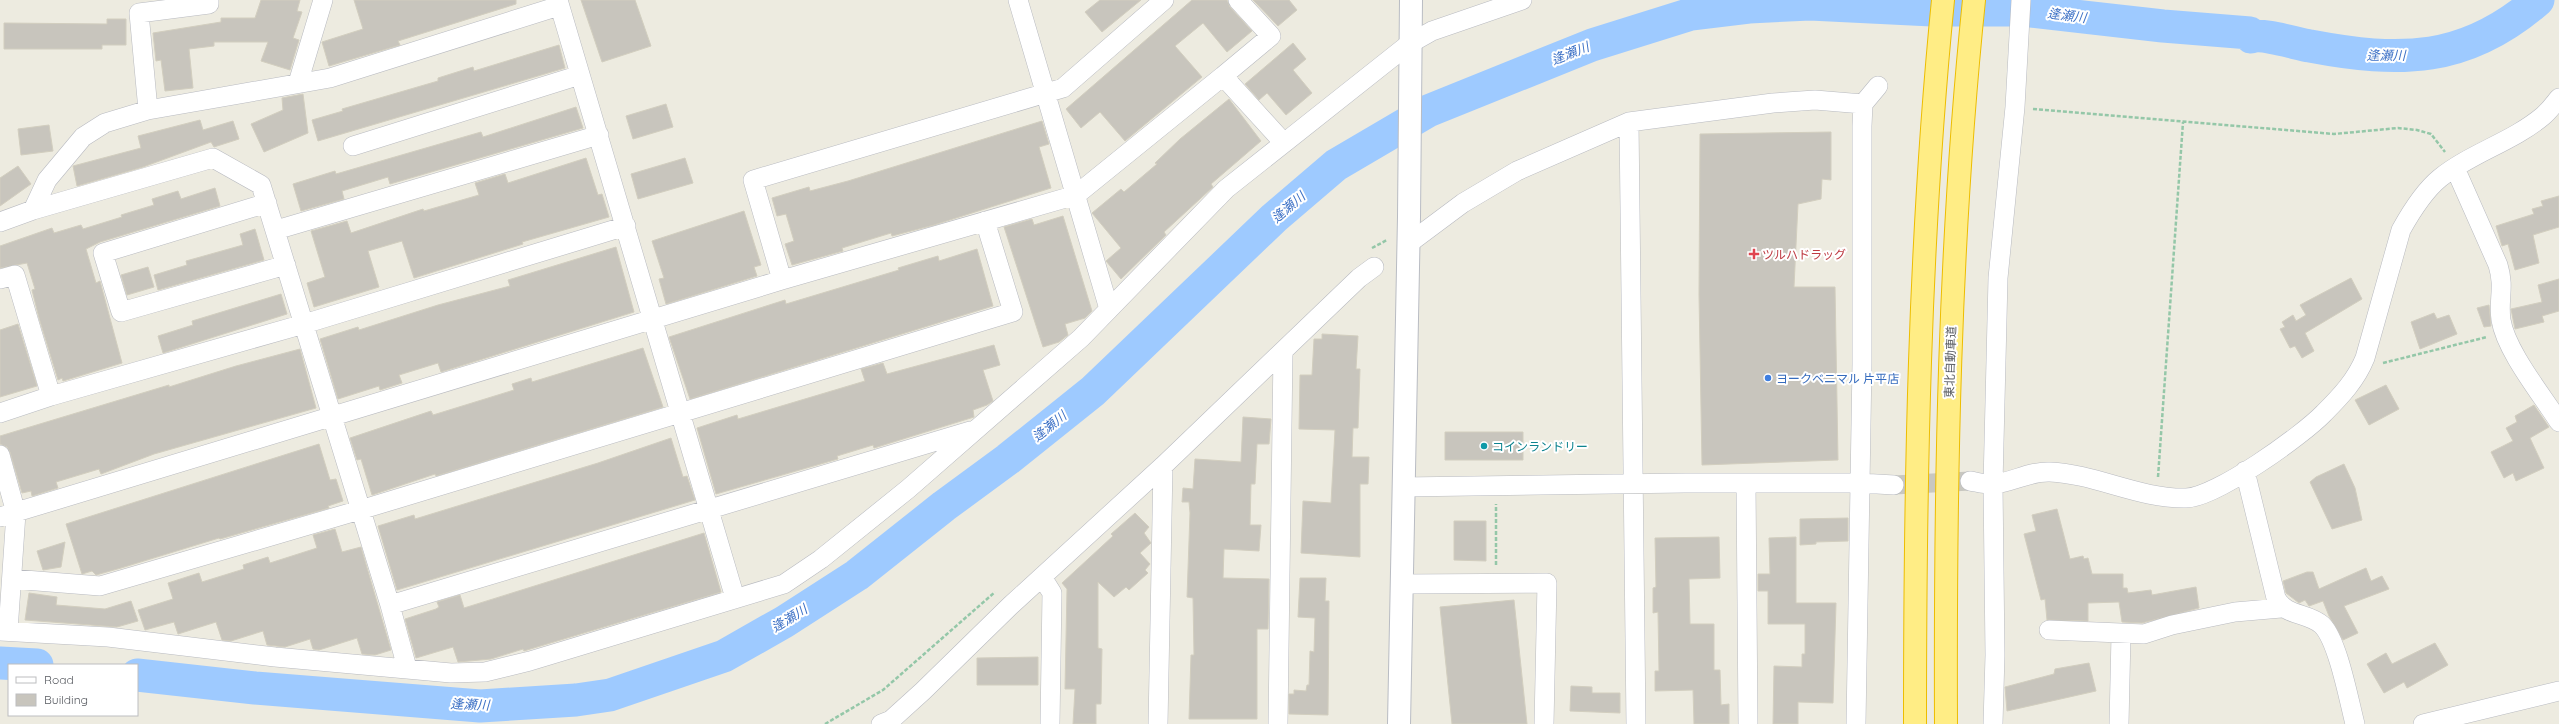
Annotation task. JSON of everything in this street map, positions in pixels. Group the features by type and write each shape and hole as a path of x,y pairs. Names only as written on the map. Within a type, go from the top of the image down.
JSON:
{"highway":[{"path":"1915,724 1918,388 1933,102 1943,0"},
{"name":"東北自動車道","path":"1946,724 1945,558 1952,287 1964,101 1974,0"}],"street":[{"path":"148,110 135,7 209,4 209,0"},
{"path":"298,83 323,0"},
{"path":"1018,0 1044,95 1076,195 1109,309"},
{"path":"782,280 753,180 1044,95 1063,88 1164,0"},
{"path":"8,515 782,280 1076,195 1271,36 1238,0"},
{"path":"1399,724 1409,217 1411,0"},
{"path":"0,456 8,515 12,579 4,631 108,637 267,656 451,673 485,672 530,661 784,584 821,559 908,489 1080,338 1226,189 1283,142 1410,50 1432,30 1522,0"},
{"path":"1992,724 1995,655 1993,484 1998,278 2015,107 2021,0"},
{"path":"33,210 47,180 83,137 105,123 148,110 330,78 558,3 599,135 710,508 735,598"},
{"path":"353,146 580,75"},
{"path":"1223,76 1283,142"},
{"path":"1856,724 1860,483 1863,104 1878,86"},
{"path":"1970,481 1993,484 2013,478 2049,472 2071,474 2157,496 2189,498 2215,489 2245,471 2304,430 2323,414 2356,378 2362,366 2401,230 2409,215 2430,189 2440,178 2454,168 2536,121 2559,98"},
{"path":"1408,244 1463,203 1517,171 1629,122 1773,103 1815,100 1863,104"},
{"path":"1629,122 1636,724"},
{"path":"276,230 599,135"},
{"path":"0,222 33,210 213,158 261,185 276,230 331,417 390,605 407,668"},
{"path":"2454,168 2498,265 2503,281 2500,307 2505,333 2510,346 2559,422"},
{"path":"267,203 103,253 121,312 286,265"},
{"path":"12,579 100,586 360,510 1013,312 985,221"},
{"path":"0,413 52,396 304,324 626,226"},
{"path":"888,723 1042,577 1163,466 1359,278 1372,258"},
{"path":"0,279 15,275 52,396"},
{"path":"1278,724 1283,351"},
{"path":"390,605 977,429"},
{"path":"1158,724 1163,466"},
{"path":"2245,471 2272,587 2281,608"},
{"path":"1746,483 1748,724"},
{"path":"1403,487 1634,486 1746,483 1860,483 1894,485"},
{"path":"1042,577 1052,593 1050,724"},
{"path":"1402,584 1547,583 1544,724"},
{"path":"2049,630 2120,635 2144,634 2172,625 2235,612 2281,608 2291,613 2312,619 2323,626 2338,658 2355,724"},
{"path":"2119,724 2120,635"},
{"path":"2423,724 2559,691"}],"path":[{"path":"2015,107 2334,134 2398,128 2417,130 2431,134 2438,141 2454,168"},
{"path":"2157,496 2183,122"},
{"path":"1372,258 1387,240"},
{"path":"2362,366 2393,361 2505,333"},
{"path":"1496,499 1496,583"},
{"path":"826,724 883,690 998,590"}],"building":[{"path":"261,0 300,0 297,11 302,12 293,38 299,40 290,70 261,61 268,42 214,42 214,46 189,49 193,88 165,91 161,60 156,61 153,33 221,22 221,18 255,18"},
{"path":"354,0 516,0 516,4 398,41 400,45 329,66 322,42 363,29"},
{"path":"581,0 635,0 651,46 602,62"},
{"path":"1100,0 1141,0 1102,32 1085,12"},
{"path":"1192,0 1227,0 1230,7 1252,31 1227,52 1203,23 1175,46 1202,77 1125,141 1100,112 1081,128 1066,109"},
{"path":"1253,0 1289,0 1297,10 1278,26"},
{"path":"107,19 126,19 126,45 102,45 102,49 4,49 4,23 107,24"},
{"path":"1293,43 1306,59 1293,70 1312,93 1286,115 1267,93 1259,100 1245,84"},
{"path":"559,45 565,68 318,141 312,120 343,111 342,109 438,81 438,78 473,67 474,71"},
{"path":"303,94 308,133 264,152 251,124 283,110 282,98"},
{"path":"1229,99 1261,141 1211,184 1213,187 1164,232 1166,235 1121,279 1106,261 1121,248 1092,213 1121,189 1124,192 1157,164 1155,163 1180,139"},
{"path":"666,104 673,127 633,139 626,116"},
{"path":"576,107 583,128 390,184 388,177 342,191 344,199 301,211 293,184 335,171 336,174 481,132 483,137"},
{"path":"200,120 203,130 233,121 239,139 214,147 211,142 143,167 77,186 73,166 141,148 138,136"},
{"path":"1042,121 1049,144 1039,147 1051,188 934,225 892,236 891,233 842,248 843,251 792,265 785,244 794,241 786,214 777,216 772,198 809,187 810,191 848,181"},
{"path":"49,125 53,151 21,155 18,129"},
{"path":"1831,132 1831,180 1822,179 1821,199 1798,204 1794,287 1835,287 1838,460 1702,465 1699,294 1700,134"},
{"path":"586,158 598,195 602,194 609,217 522,242 523,244 414,278 402,241 368,251 379,287 314,307 307,283 325,277 311,231 347,221 351,233 423,209 424,211 479,195 475,183 505,174 508,183"},
{"path":"685,158 693,183 638,199 631,174"},
{"path":"18,166 31,184 0,206 0,178"},
{"path":"215,188 220,206 100,242 86,249 96,283 100,281 122,363 63,381 62,378 58,380 39,318 32,290 35,289 27,263 0,268 0,246 52,228 54,233 81,225 83,229 122,217 121,215 154,205 152,199 178,191 181,199"},
{"path":"2559,196 2559,227 2533,235 2539,263 2515,270 2508,244 2502,246 2496,226 2534,214 2532,209 2543,206 2541,201"},
{"path":"744,211 761,265 754,267 757,276 666,304 659,279 664,278 652,241"},
{"path":"1063,216 1092,311 1085,318 1065,324 1068,335 1059,342 1043,347 1004,227 1032,219 1034,225"},
{"path":"255,229 264,260 158,290 154,275 187,265 186,261 243,245 240,234"},
{"path":"616,247 634,312 441,372 438,363 399,375 402,383 380,390 379,386 338,399 320,339 358,327 359,330 438,305 510,286 508,280"},
{"path":"977,249 993,306 690,399 669,337 785,300 786,304 899,270 898,268 938,256 939,261"},
{"path":"148,267 154,287 127,295 121,275"},
{"path":"2351,278 2362,299 2305,333 2314,351 2302,358 2295,346 2290,348 2280,329 2285,327 2282,322 2293,315 2296,321 2306,315 2300,305"},
{"path":"2559,279 2559,311 2542,316 2544,322 2515,329 2511,309 2542,302 2538,285"},
{"path":"281,294 287,314 163,353 158,336 193,325 192,321"},
{"path":"2489,305 2491,326 2484,327 2477,308"},
{"path":"2434,313 2437,319 2449,315 2457,334 2420,349 2411,322"},
{"path":"18,324 37,386 0,397 0,330"},
{"path":"1322,334 1358,336 1356,369 1360,369 1358,428 1353,428 1352,457 1369,457 1368,484 1360,484 1360,557 1301,553 1303,501 1331,503 1335,430 1299,429 1300,375 1312,375 1314,339 1322,339"},
{"path":"994,345 1000,365 983,370 993,401 973,410 974,417 874,448 873,445 837,456 838,459 716,494 697,428 737,415 738,419 865,381 861,369 883,363 887,374"},
{"path":"643,348 663,407 436,476 435,474 372,495 361,459 357,460 350,438 431,411 433,415 514,390 512,384 531,378 532,382"},
{"path":"300,349 316,408 154,454 101,474 99,469 56,482 58,488 32,496 31,491 22,493 10,452 7,447 0,444 0,436 169,385 169,387 236,366"},
{"path":"2386,385 2399,409 2369,425 2355,400"},
{"path":"2534,405 2549,427 2530,438 2544,468 2516,481 2513,473 2504,478 2491,452 2513,441 2506,428 2517,422 2515,416"},
{"path":"1243,417 1271,419 1269,444 1257,444 1255,484 1251,484 1250,525 1261,525 1259,551 1224,549 1223,578 1269,579 1268,629 1257,629 1257,719 1189,719 1191,655 1194,655 1193,598 1187,597 1190,513 1189,502 1182,502 1183,488 1193,489 1195,459 1241,462"},
{"name":"コインランドリー","path":"1445,432 1523,432 1523,460 1445,460"},
{"path":"671,438 683,477 687,476 695,500 397,590 378,526 414,515 415,519 598,463"},
{"path":"319,444 330,480 336,479 343,501 328,506 329,508 220,539 219,538 96,575 92,571 82,574 66,524"},
{"path":"2344,464 2355,488 2362,520 2332,529 2310,482 2316,477"},
{"path":"2057,509 2070,559 2083,556 2084,559 2088,558 2092,574 2123,574 2123,588 2127,588 2128,593 2151,590 2152,595 2196,587 2199,608 2142,623 2122,622 2119,602 2088,603 2088,621 2047,620 2045,599 2041,600 2024,534 2036,531 2032,515"},
{"path":"1135,513 1149,527 1144,533 1151,543 1140,553 1150,564 1145,570 1148,573 1129,590 1126,587 1114,597 1098,582 1098,648 1102,649 1101,704 1096,704 1096,724 1073,724 1075,689 1065,689 1067,589 1062,583 1113,536 1111,534"},
{"path":"1848,518 1848,541 1816,542 1816,544 1800,545 1800,519"},
{"path":"1454,521 1486,521 1486,561 1454,560"},
{"path":"335,529 342,552 361,547 391,650 375,655 362,654 357,638 319,650 313,649 310,639 285,647 267,645 263,631 231,641 222,640 216,622 178,634 174,622 145,630 138,610 173,599 168,583 199,573 202,582 244,569 243,565 268,557 270,563 317,548 313,535"},
{"path":"704,533 721,592 524,651 523,649 491,659 458,662 453,647 416,658 405,619 436,609 439,607 437,602 460,595 464,608"},
{"path":"1719,537 1720,578 1689,579 1690,624 1714,624 1714,670 1720,670 1721,705 1729,704 1729,724 1694,724 1693,690 1655,691 1655,671 1659,671 1658,612 1653,613 1653,588 1656,587 1655,538"},
{"path":"1796,537 1796,603 1836,603 1833,703 1798,702 1798,724 1773,724 1774,666 1802,667 1802,654 1805,654 1805,624 1768,624 1768,591 1758,591 1758,574 1770,574 1769,538"},
{"path":"65,542 61,567 43,570 37,551"},
{"path":"2366,568 2371,581 2382,576 2389,589 2344,606 2358,633 2343,640 2329,616 2323,601 2309,606 2305,600 2299,603 2286,593 2283,581 2307,572 2313,572 2319,589"},
{"path":"1300,578 1326,578 1325,601 1329,601 1328,715 1289,714 1289,694 1294,694 1294,690 1306,691 1307,685 1309,685 1310,651 1314,652 1315,618 1298,617"},
{"path":"29,593 57,597 56,605 105,609 131,601 138,621 117,627 25,620"},
{"path":"1514,600 1527,724 1452,724 1440,607"},
{"path":"2435,643 2448,665 2407,688 2404,682 2384,693 2367,664 2386,653 2392,664"},
{"path":"1038,657 1038,685 977,685 977,658"},
{"path":"2089,663 2096,691 2007,711 2005,687 2054,674 2055,669"},
{"path":"1571,686 1592,687 1592,693 1620,693 1620,713 1570,711"}],"waterway":[{"name":"逢瀬川","path":"138,675 255,688 480,706 576,700 610,695 724,656 784,622 857,575 944,506 1008,459 1093,391 1274,218 1336,165 1428,111 1592,45 1691,14 1749,7 1810,4 1932,10 2022,10 2163,26 2250,33 2251,37 2263,36 2304,45 2343,51 2373,55 2403,56 2431,53 2458,47 2485,36 2511,21 2538,0"},
{"name":"逢瀬川","path":"0,663 18,664"}],"tunnel":[{"path":"1894,485 1970,481"}],"place":[{"name":"ツルハドラッグ","path":"1754,254"},
{"name":"ヨークベニマル 片平店","path":"1768,378"},
{"name":"コインランドリー","path":"1484,446"}]}
